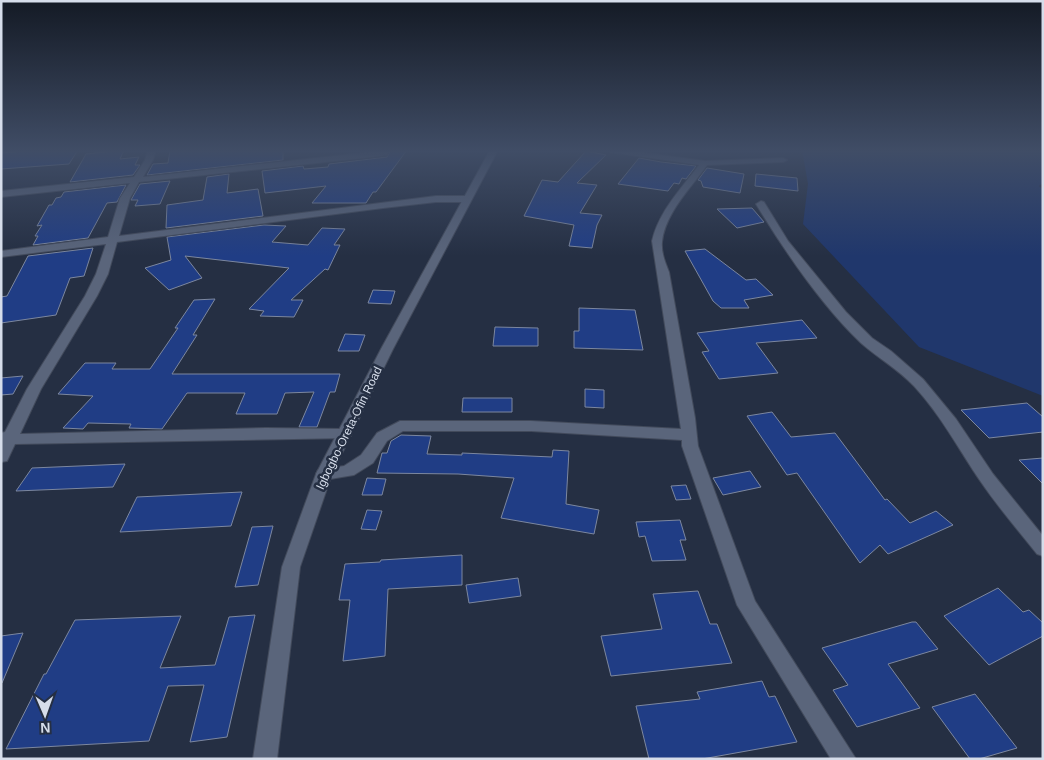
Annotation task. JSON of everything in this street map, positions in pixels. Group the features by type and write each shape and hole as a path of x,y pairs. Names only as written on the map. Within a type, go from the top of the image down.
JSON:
{"street":[{"path":"1,194 96,185"},
{"path":"1,457 6,437 91,296 102,274 125,198 132,185"},
{"name":"Igbogbo-Oreta-Ofin Road","path":"265,759 291,567 324,474 474,185"},
{"path":"689,185 661,227 657,241 657,251 663,272 690,446 747,605 844,759"},
{"path":"1,254 436,199 467,199"},
{"path":"761,204 784,242 842,315 860,335 918,382 946,416 987,478 1043,549"},
{"path":"324,474 348,471 367,459 382,437 400,426 531,426 689,435"},
{"path":"6,437 266,433 344,434"}],"shaded area":[{"path":"808,185 1040,185 1043,190 1043,396 919,347 803,224"}],"building":[{"path":"126,185 117,202 107,203 88,238 33,245 38,236 35,236 42,225 37,226 49,205 52,205 56,198 61,197 64,192"},
{"path":"139,185 168,185 160,204 135,206 138,200 131,200"},
{"path":"206,185 228,185 227,193 258,189 263,216 166,228 167,205 203,200"},
{"path":"264,185 381,185 376,192 373,192 366,203 312,203 326,186 265,193"},
{"path":"539,185 597,185 580,213 602,215 597,225 592,248 569,246 574,225 524,216"},
{"path":"628,185 672,185 668,191"},
{"path":"702,185 742,185 740,193"},
{"path":"798,185 798,191 755,186"},
{"path":"752,208 764,222 737,228 717,209"},
{"path":"264,225 286,226 272,242 308,245 322,228 345,229 334,245 340,245 328,270 325,269 291,300 303,300 294,317 260,316 264,311 249,309 289,268 185,256 202,278 169,290 145,268 171,260 167,237"},
{"path":"93,248 84,276 70,278 56,315 1,323 1,297 7,296 28,256"},
{"path":"705,249 746,280 756,279 773,295 744,300 749,308 721,308 713,301 685,251"},
{"path":"373,290 395,291 391,304 368,303"},
{"path":"215,299 193,335 197,335 172,374 340,374 335,392 330,392 317,427 299,427 314,392 285,393 277,414 236,414 245,393 187,393 162,429 129,428 131,424 88,423 83,429 63,428 93,396 58,394 85,363 116,363 112,369 150,369 178,328 175,328 194,300"},
{"path":"579,308 635,310 643,350 574,348 574,331 579,331"},
{"path":"802,320 817,338 756,343 778,373 719,379 702,352 709,351 697,333"},
{"path":"495,327 538,328 538,346 493,346"},
{"path":"345,334 365,335 359,351 338,351"},
{"path":"23,376 13,394 1,395 1,378"},
{"path":"585,389 604,390 604,408 585,407"},
{"path":"463,398 512,398 512,412 462,412"},
{"path":"1027,403 1043,417 1043,432 989,438 961,410"},
{"path":"772,412 791,437 835,433 885,500 887,499 910,523 936,511 953,525 888,554 880,545 860,563 797,473 787,475 747,416"},
{"path":"401,435 431,436 427,454 462,455 462,453 552,457 553,450 569,451 566,504 599,510 594,534 501,518 514,478 458,474 377,473 382,453 387,453 391,441"},
{"path":"1043,458 1043,484 1019,460"},
{"path":"125,464 113,487 16,491 32,468"},
{"path":"750,471 761,487 723,495 713,478"},
{"path":"367,478 386,479 382,495 362,495"},
{"path":"686,485 691,499 676,500 671,486"},
{"path":"242,492 231,526 120,532 137,497"},
{"path":"367,510 382,511 376,530 361,529"},
{"path":"680,520 686,540 680,540 686,560 652,561 645,536 639,537 636,522"},
{"path":"273,526 258,585 235,587 252,527"},
{"path":"462,555 462,585 388,589 385,656 343,661 350,600 339,600 345,564"},
{"path":"518,578 521,596 469,603 466,585"},
{"path":"998,588 1023,612 1029,610 1043,623 1043,636 989,665 944,616"},
{"path":"698,591 710,624 717,624 732,663 611,676 601,636 662,629 653,594"},
{"path":"255,615 227,737 190,742 204,685 168,686 149,741 6,749 44,674 46,674 75,620 181,616 160,668 215,665 229,617"},
{"path":"916,622 938,649 888,664 920,708 857,727 833,690 848,685 822,648"},
{"path":"23,633 2,683 1,683 1,636"},
{"path":"762,681 769,697 775,696 797,742 702,759 649,759 636,706 700,699 697,692"},
{"path":"975,694 1017,748 979,759 970,759 932,707"}]}
